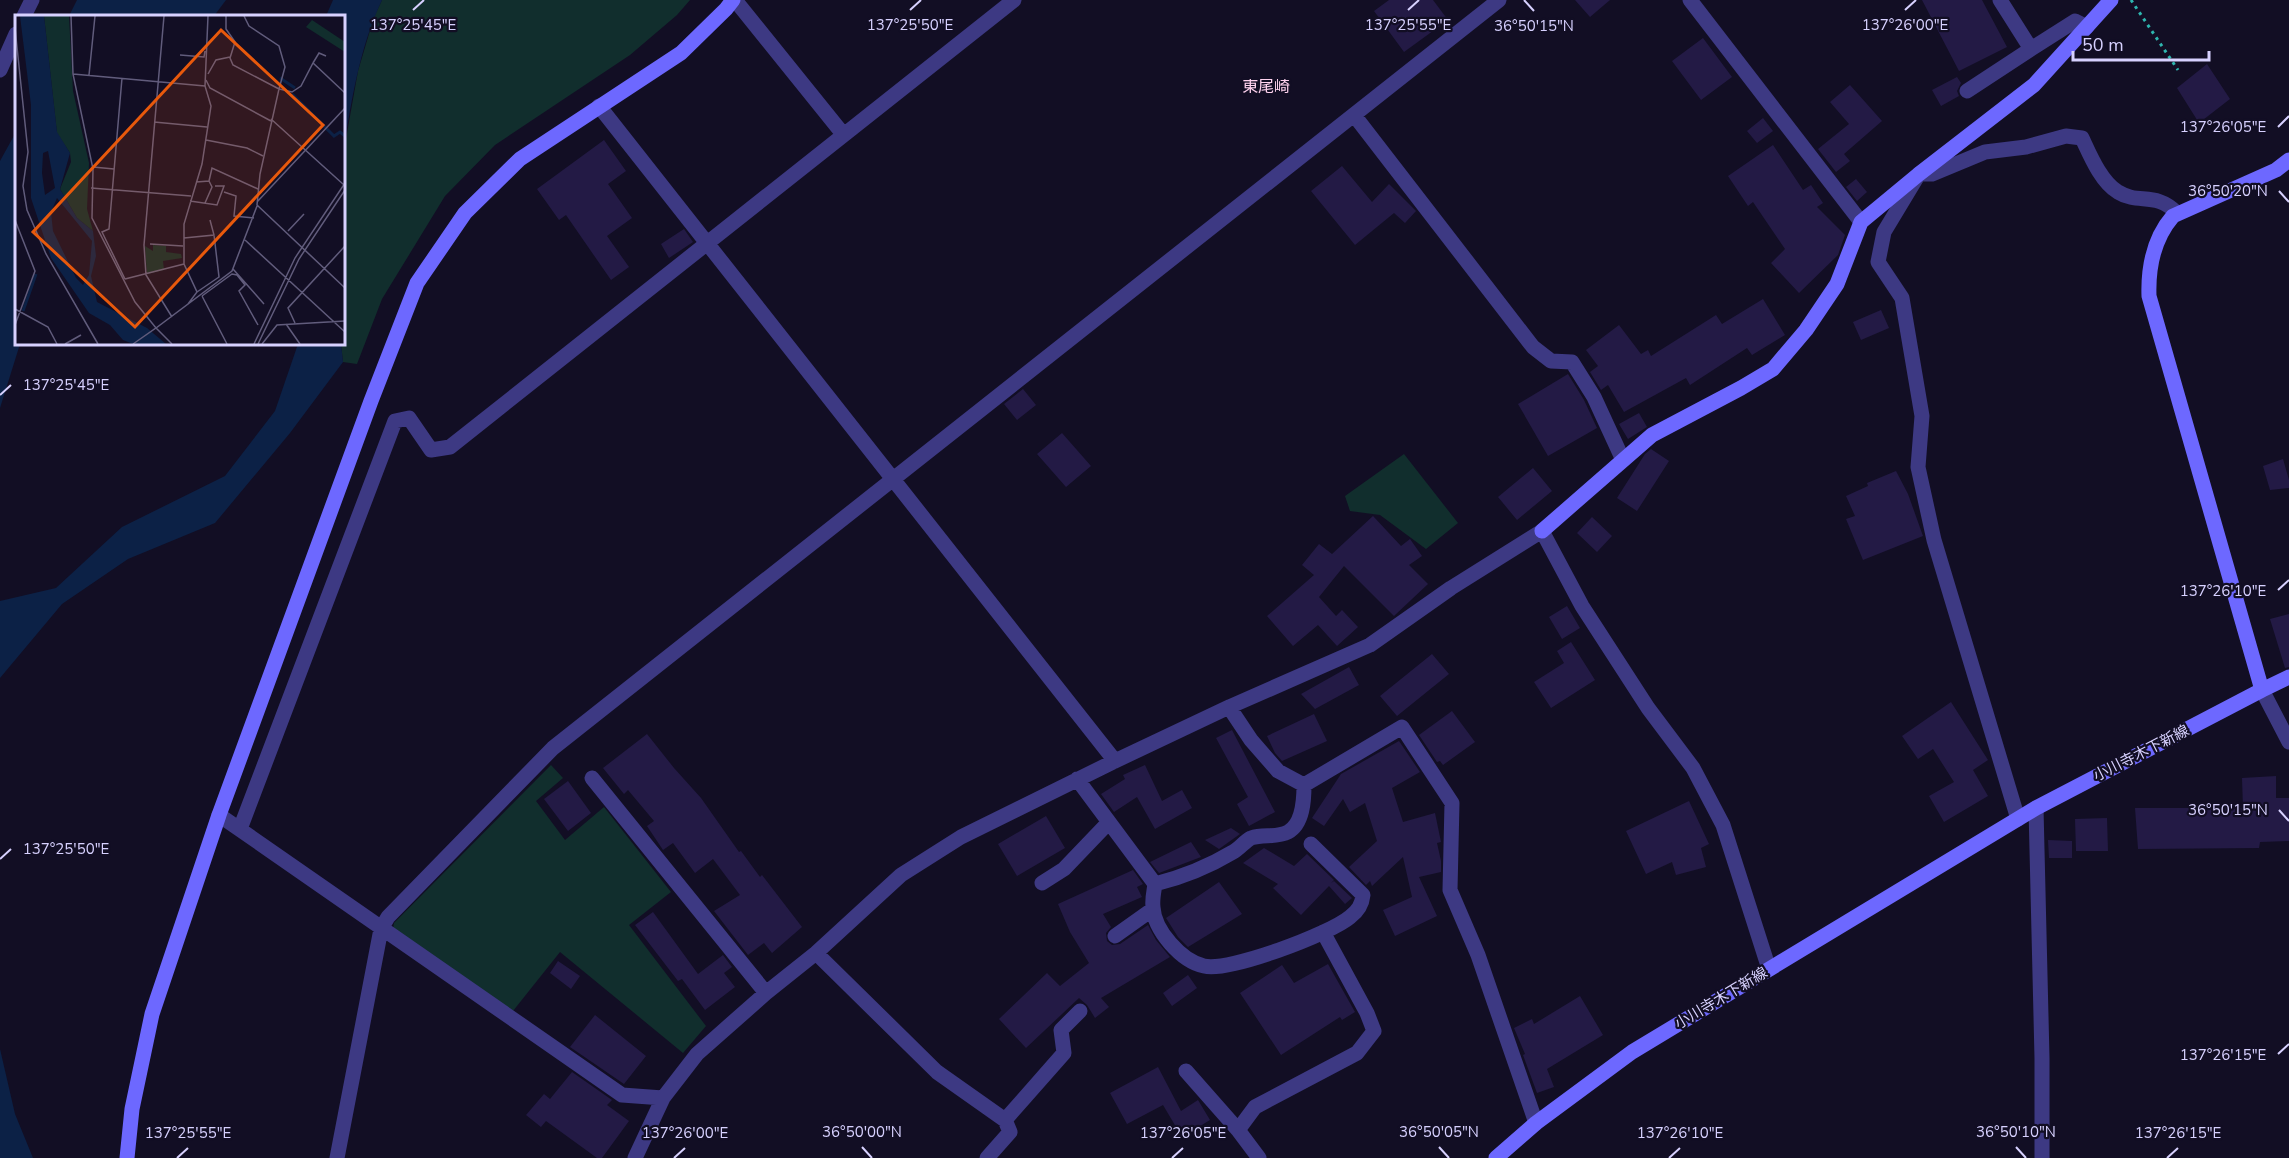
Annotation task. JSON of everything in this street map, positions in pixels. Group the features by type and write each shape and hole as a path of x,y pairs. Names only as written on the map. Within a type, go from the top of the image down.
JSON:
{"street":[{"path":"24,15 32,0"},
{"path":"127,1158 132,1109 152,1014 219,814 371,401 417,283 465,213 520,159 681,53 734,0 843,134"},
{"path":"240,829 395,421 409,418 431,450 450,447 1014,0"},
{"path":"337,1158 381,929 388,917 553,748 1499,0"},
{"path":"1690,0 1861,222"},
{"path":"2000,0 2031,49"},
{"path":"635,1158 663,1098 697,1054 766,993 816,953 901,874 961,837 1115,761 1228,707 1370,645 1451,588 1542,531 1652,435 1773,369 1806,330 1836,284 1861,222 2034,85 2111,0"},
{"path":"1967,91 2075,21 2087,27"},
{"path":"0,70 15,36"},
{"path":"599,106 1115,761"},
{"path":"1354,115 1533,347 1551,361 1572,362 1594,397 1623,460"},
{"path":"1919,174 1932,174 1985,152 2026,147 2066,136 2082,138 2107,181 2118,192 2156,199 2169,205 2177,213"},
{"path":"2289,160 2276,170 2177,213 2162,229 2148,271 2149,297 2262,690 2289,742"},
{"path":"1919,174 1884,232 1878,262 1902,298 1922,416 1918,467 1934,540 2018,819"},
{"path":"1542,531 1582,606 1648,708 1693,768 1723,825 1769,969"},
{"name":"小川寺木下新線","path":"1496,1158 1536,1123 1632,1052 2036,808 2289,677"},
{"path":"1228,707 1251,740 1278,771 1304,786"},
{"path":"1304,786 1402,727 1452,803 1450,890 1478,955 1536,1123"},
{"path":"592,778 766,993"},
{"path":"1077,780 1155,884 1153,909 1162,934 1180,955 1203,966 1223,966 1259,958 1323,932 1349,918 1362,904 1363,895 1311,844"},
{"path":"1155,884 1179,878 1208,866 1235,851 1251,838 1289,832 1298,822 1304,801 1304,786"},
{"path":"2036,808 2042,1158"},
{"path":"219,814 622,1095 663,1098"},
{"path":"1042,883 1064,869 1109,822"},
{"path":"1115,936 1153,909"},
{"path":"1238,1130 1255,1107 1357,1053 1374,1031 1367,1013 1323,932"},
{"path":"816,953 937,1072 1005,1120 1010,1132 987,1158"},
{"path":"1005,1120 1064,1053 1061,1030 1080,1011"},
{"path":"1186,1071 1238,1130 1259,1158"}],"path":[{"path":"2131,0 2178,70"}],"green space":[{"path":"382,0 690,0 677,15 630,55 495,145 445,196 382,299 357,364 343,362 341,345 345,345 345,144 358,71 374,17"},
{"path":"1404,454 1458,523 1426,549 1380,515 1350,511 1345,496"},
{"path":"551,765 563,778 536,801 565,840 604,807 671,892 629,925 706,1026 683,1053 560,952 513,1011 393,929 394,923"}],"water":[{"path":"77,0 226,0 215,15 70,15"},
{"path":"333,0 382,0 362,54 345,141 345,15 326,15"},
{"path":"15,134 15,345 20,345 0,408 0,161"},
{"path":"298,345 341,345 343,362 290,433 215,523 128,559 62,604 0,678 0,601 56,588 122,527 225,476 275,411"},
{"path":"0,1049 15,1114 33,1158 0,1158"}],"building":[{"path":"1389,0 1433,0 1448,20 1404,52 1374,11"},
{"path":"1575,0 1610,0 1590,17"},
{"path":"1922,0 1982,0 2007,47 1959,71"},
{"path":"1703,38 1732,77 1701,100 1672,61"},
{"path":"2207,64 2230,99 2199,123 2177,88"},
{"path":"1957,77 1961,83 1957,91 1959,96 1941,106 1932,90"},
{"path":"1850,85 1882,121 1844,154 1850,161 1836,172 1818,149 1849,124 1830,102"},
{"path":"1763,118 1773,131 1757,143 1747,131"},
{"path":"604,140 626,171 608,184 632,218 607,236 629,267 611,280 566,215 559,220 537,189"},
{"path":"1773,145 1803,190 1811,185 1823,203 1817,207 1845,235 1838,255 1799,293 1771,263 1785,249 1753,202 1748,206 1728,176"},
{"path":"1342,166 1372,202 1389,184 1416,211 1405,223 1394,213 1355,245 1311,191"},
{"path":"1856,179 1867,192 1857,201 1846,187"},
{"path":"684,229 693,242 669,258 661,244"},
{"path":"1763,299 1785,335 1752,355 1747,348 1690,385 1686,378 1624,412 1608,385 1601,390 1590,372 1598,366 1586,350 1619,325 1641,354 1648,350 1651,356 1716,315 1722,324"},
{"path":"1881,310 1889,328 1861,340 1853,322"},
{"path":"1568,374 1597,428 1548,456 1518,404"},
{"path":"1023,389 1036,405 1017,420 1004,404"},
{"path":"1639,413 1647,427 1628,439 1619,424"},
{"path":"1062,433 1091,466 1066,487 1037,454"},
{"path":"1651,449 1669,461 1637,511 1617,498 1645,454"},
{"path":"2283,459 2289,488 2270,490 2263,466"},
{"path":"1533,468 1552,491 1517,520 1498,497"},
{"path":"1896,471 1908,494 1923,536 1863,560 1846,519 1855,516 1846,496 1868,486 1867,483"},
{"path":"1373,516 1401,546 1410,539 1422,556 1409,565 1428,584 1394,616 1344,566 1319,597 1336,616 1342,610 1358,627 1337,646 1318,625 1293,646 1267,616 1314,575 1302,565 1319,544 1332,554"},
{"path":"1592,517 1612,536 1597,552 1577,533"},
{"path":"1567,606 1580,628 1562,639 1549,617"},
{"path":"2289,614 2289,667 2285,668 2270,619"},
{"path":"1571,642 1595,680 1551,708 1534,682 1564,663 1557,651"},
{"path":"1432,654 1449,674 1397,716 1380,696"},
{"path":"1349,667 1359,685 1315,709 1301,694"},
{"path":"1951,702 1988,760 1973,770 1988,796 1944,822 1929,796 1954,782 1933,749 1918,759 1902,736"},
{"path":"1452,711 1475,742 1443,765 1440,761 1437,762 1419,735"},
{"path":"1314,714 1327,741 1282,761 1275,753 1267,736"},
{"path":"1232,730 1275,812 1249,826 1237,804 1248,797 1216,738"},
{"path":"647,734 701,798 739,852 741,851 760,877 762,875 802,927 772,953 764,943 748,955 714,911 740,895 713,859 695,873 673,843 663,850 647,826 654,821 628,790 624,794 603,768"},
{"path":"1399,741 1420,772 1392,788 1403,822 1435,813 1441,842 1437,843 1441,872 1419,877 1437,916 1395,936 1383,910 1412,897 1403,857 1372,886 1370,881 1366,885 1349,867 1377,841 1365,803 1350,812 1343,799 1324,826 1312,818 1341,774"},
{"path":"1145,765 1162,801 1182,790 1192,808 1155,829 1137,797 1114,812 1101,794 1125,779 1123,775"},
{"path":"2276,776 2276,798 2289,798 2289,841 2260,842 2259,848 2138,849 2135,808 2243,808 2242,778"},
{"path":"568,781 591,813 568,831 544,799"},
{"path":"1689,801 1709,844 1701,848 1706,867 1676,875 1672,862 1646,874 1626,831"},
{"path":"1046,816 1065,848 1017,876 998,844"},
{"path":"2107,818 2108,851 2076,851 2075,819"},
{"path":"1231,828 1240,834 1219,849 1205,840"},
{"path":"2048,840 2072,841 2072,858 2049,858"},
{"path":"1191,842 1201,857 1159,873 1150,862"},
{"path":"1264,848 1294,866 1307,854 1334,880 1331,883 1334,881 1352,898 1345,904 1329,886 1301,915 1273,888 1278,884 1243,863"},
{"path":"1133,870 1143,884 1137,887 1142,897 1103,914 1111,927 1106,933 1107,941 1112,945 1120,944 1148,925 1156,940 1170,957 1101,998 1109,1007 1095,1018 1087,1005 1079,998 1026,1048 999,1019 1047,973 1060,986 1089,963 1070,932 1058,904"},
{"path":"1219,882 1242,914 1188,947 1178,937 1166,918"},
{"path":"653,912 698,974 723,955 732,967 724,973 735,987 705,1010 682,979 678,981 635,925"},
{"path":"558,961 580,976 571,989 550,973"},
{"path":"1328,964 1355,1012 1342,1020 1340,1017 1281,1055 1240,993 1282,965 1294,983"},
{"path":"1188,975 1197,988 1172,1006 1163,993"},
{"path":"1580,996 1603,1035 1547,1069 1554,1087 1537,1093 1514,1028 1532,1019 1534,1024"},
{"path":"595,1015 646,1056 624,1084 570,1047"},
{"path":"1158,1067 1181,1111 1198,1100 1210,1120 1182,1137 1163,1105 1127,1124 1110,1093"},
{"path":"572,1072 612,1100 607,1105 629,1121 602,1158 597,1158 546,1121 541,1127 526,1115 544,1094 550,1099"}],"district":[{"name":"東尾崎","path":"1266,86"}]}
